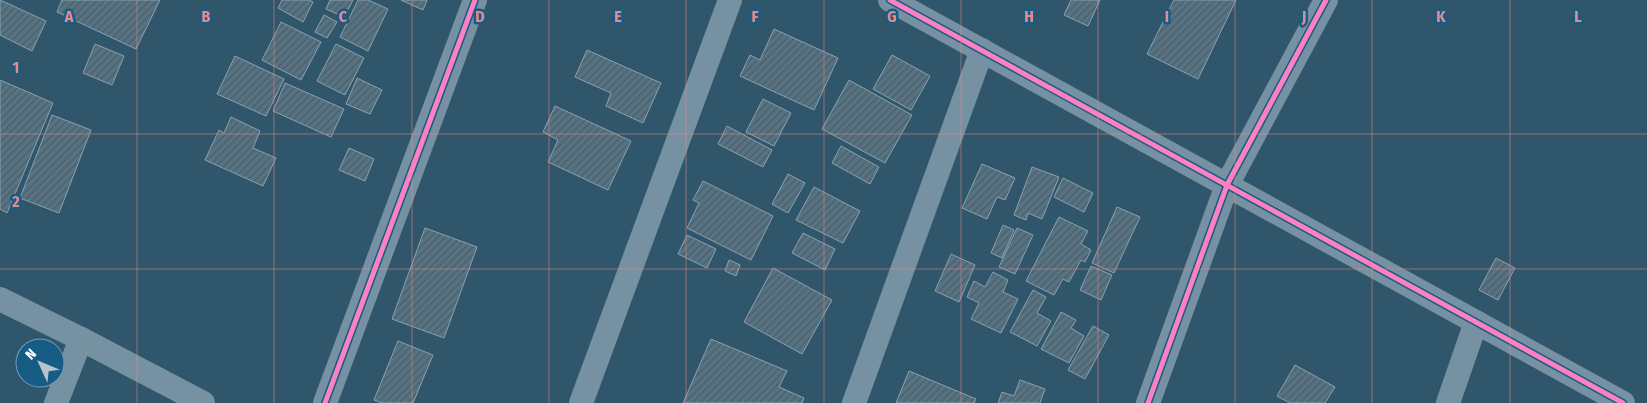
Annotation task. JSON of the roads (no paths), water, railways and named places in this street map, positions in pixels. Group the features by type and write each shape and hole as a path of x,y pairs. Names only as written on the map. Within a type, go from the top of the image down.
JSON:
{"street":[{"path":"325,403 475,0"},
{"path":"581,403 730,0"},
{"path":"890,0 1623,403"},
{"path":"1148,403 1227,185 1326,0"},
{"path":"854,403 982,50"},
{"path":"0,300 81,339 203,403"},
{"path":"1448,403 1476,322"},
{"path":"56,403 81,339"}]}
